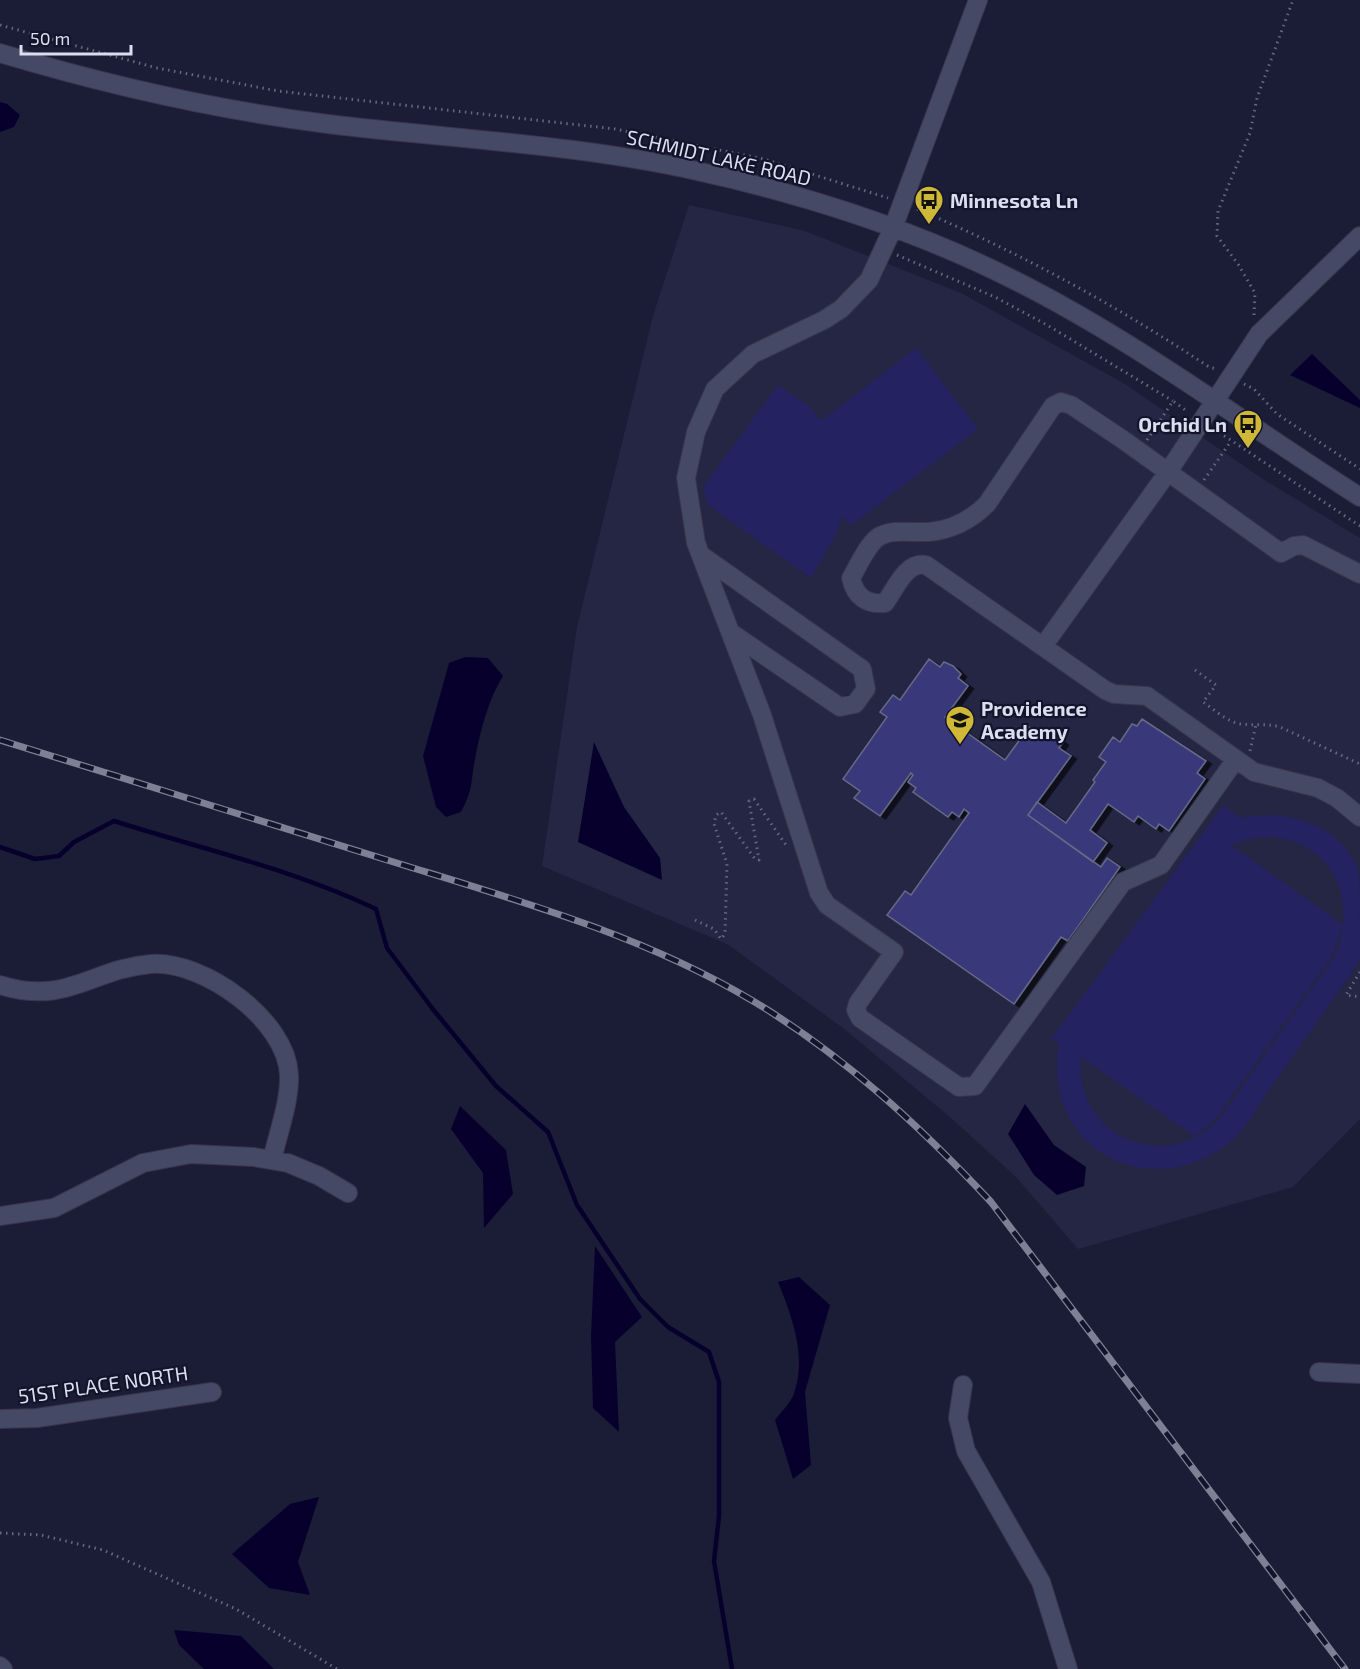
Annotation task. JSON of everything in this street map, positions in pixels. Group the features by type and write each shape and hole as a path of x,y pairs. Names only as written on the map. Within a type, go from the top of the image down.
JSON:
{"street":[{"path":"978,0 884,252 869,280 841,309 824,320 753,354 715,389 696,432 686,478 696,543 762,715 819,893 827,905 894,952 858,1003 856,1010 860,1018 959,1087 975,1086 1123,882 1161,865 1240,762"},
{"name":"SCHMIDT LAKE ROAD","path":"0,53 72,74 220,107 323,123 628,157 699,171 852,213 1013,279 1090,321 1215,400 1276,444 1360,497"},
{"path":"1044,645 1168,472 1259,334 1360,236"},
{"path":"1360,574 1303,545 1294,546 1281,553 1139,451 1071,405 1061,402 1053,406 987,504 976,515 962,524 946,529 906,532 877,538 851,578 858,596 867,601 885,603 911,567 918,564 926,565 1114,694 1147,696 1240,762 1266,776 1318,788 1337,798 1360,816"},
{"path":"906,532 918,564"},
{"path":"701,555 862,669 866,689 855,704 840,707 730,632"},
{"path":"0,985 36,993 60,991 126,969 152,964 177,965 213,979 269,1026 285,1054 289,1085 272,1160"},
{"path":"0,1216 54,1208 85,1194 128,1169 159,1158 199,1154 272,1160 319,1176 348,1193"},
{"path":"1319,1372 1360,1374"},
{"path":"963,1385 958,1418 966,1451 1041,1582 1068,1669"},
{"name":"51ST PLACE NORTH","path":"0,1419 37,1418 212,1392"}],"path":[{"path":"1249,323 1255,314 1255,293 1238,264 1217,236 1218,211 1250,133 1257,98 1293,0"},
{"path":"884,252 905,257 995,297 1091,350 1182,408"},
{"path":"1139,451 1173,401"},
{"path":"1196,492 1231,441 1360,526"},
{"path":"1195,670 1216,686 1203,702 1235,723 1280,727 1360,764"},
{"path":"1240,762 1253,743 1256,724"},
{"path":"695,920 714,928 721,939 725,934 727,864 714,824 716,815 721,812 755,859 759,860 749,801 754,799 796,859 807,856"},
{"path":"1360,972 1346,995 1360,997"},
{"path":"0,1533 41,1535 103,1550 236,1609 337,1669"}],"shaded area":[{"path":"0,102 7,104 20,115 14,127 0,132"},
{"name":"Providence Academy","path":"689,205 805,231 961,293 1125,384 1263,479 1360,538 1360,1119 1293,1187 1078,1249 1017,1178 951,1118 843,1028 727,944 542,866 577,627 653,316"},
{"path":"916,348 978,429 850,526 842,516 836,535 811,578 708,505 703,487 778,385 809,406 821,421"},
{"path":"1312,354 1360,400 1360,408 1290,375"},
{"path":"465,657 488,658 503,676 493,695 482,727 468,797 461,812 446,817 436,807 423,756 449,663"},
{"path":"594,742 624,807 660,858 662,880 578,842"},
{"path":"1223,806 1241,818 1276,815 1311,823 1327,831 1351,856 1359,873 1360,957 1248,1122 1222,1148 1204,1158 1166,1169 1126,1164 1107,1156 1080,1134 1066,1111 1058,1085 1059,1044 1051,1039","holes":["1272,836 1299,843 1314,852 1335,876 1343,906 1343,925 1231,845 1248,839","1343,926 1336,954 1229,1106 1206,1131 1190,1140 1170,1145 1139,1143 1111,1130 1091,1107 1083,1088 1081,1057 1194,1136 1215,1120 1332,956"]},
{"path":"1025,1104 1054,1145 1086,1167 1084,1186 1057,1195 1034,1175 1008,1134"},
{"path":"460,1106 506,1150 513,1194 484,1228 483,1173 451,1129"},
{"path":"595,1246 642,1317 615,1342 619,1432 593,1408 591,1336"},
{"path":"799,1277 830,1305 805,1392 811,1465 793,1479 775,1420 793,1397 798,1379 798,1351 793,1323 778,1282"},
{"path":"319,1497 298,1562 310,1595 269,1588 232,1554 290,1504"},
{"path":"174,1630 241,1636 274,1669 204,1669 179,1645"}],"building":[{"path":"929,659 940,667 944,662 953,666 961,674 958,678 968,686 945,717 1005,760 1029,727 1040,734 1043,729 1063,742 1059,748 1071,756 1028,815 1101,867 1107,858 1120,867 1068,941 1061,937 1014,1004 887,915 905,891 911,895 969,813 964,809 959,817 952,812 948,817 913,792 916,788 908,782 913,775 911,773 880,816 854,798 860,791 843,779 887,717 880,712 893,695 900,700"},
{"path":"1142,719 1206,761 1197,773 1205,779 1169,831 1159,824 1156,829 1138,816 1134,822 1108,804 1090,830 1107,843 1093,862 1028,815 1037,802 1066,823 1106,762 1099,757 1113,737 1120,742 1132,724 1137,726"}],"waterway":[{"path":"0,847 35,859 59,856 74,842 114,821 312,882 376,909 387,948 432,1008 496,1086 548,1132 577,1205 640,1299 668,1327 709,1352 719,1382 719,1516 714,1561 732,1669"}],"railway":[{"path":"0,740 536,906 581,922 669,957 711,978 753,1001 818,1044 908,1119 991,1202 1345,1669"}],"place":[{"name":"Minnesota Ln","path":"929,226"},
{"name":"Orchid Ln","path":"1248,450"},
{"name":"Providence Academy","path":"960,746"}]}
